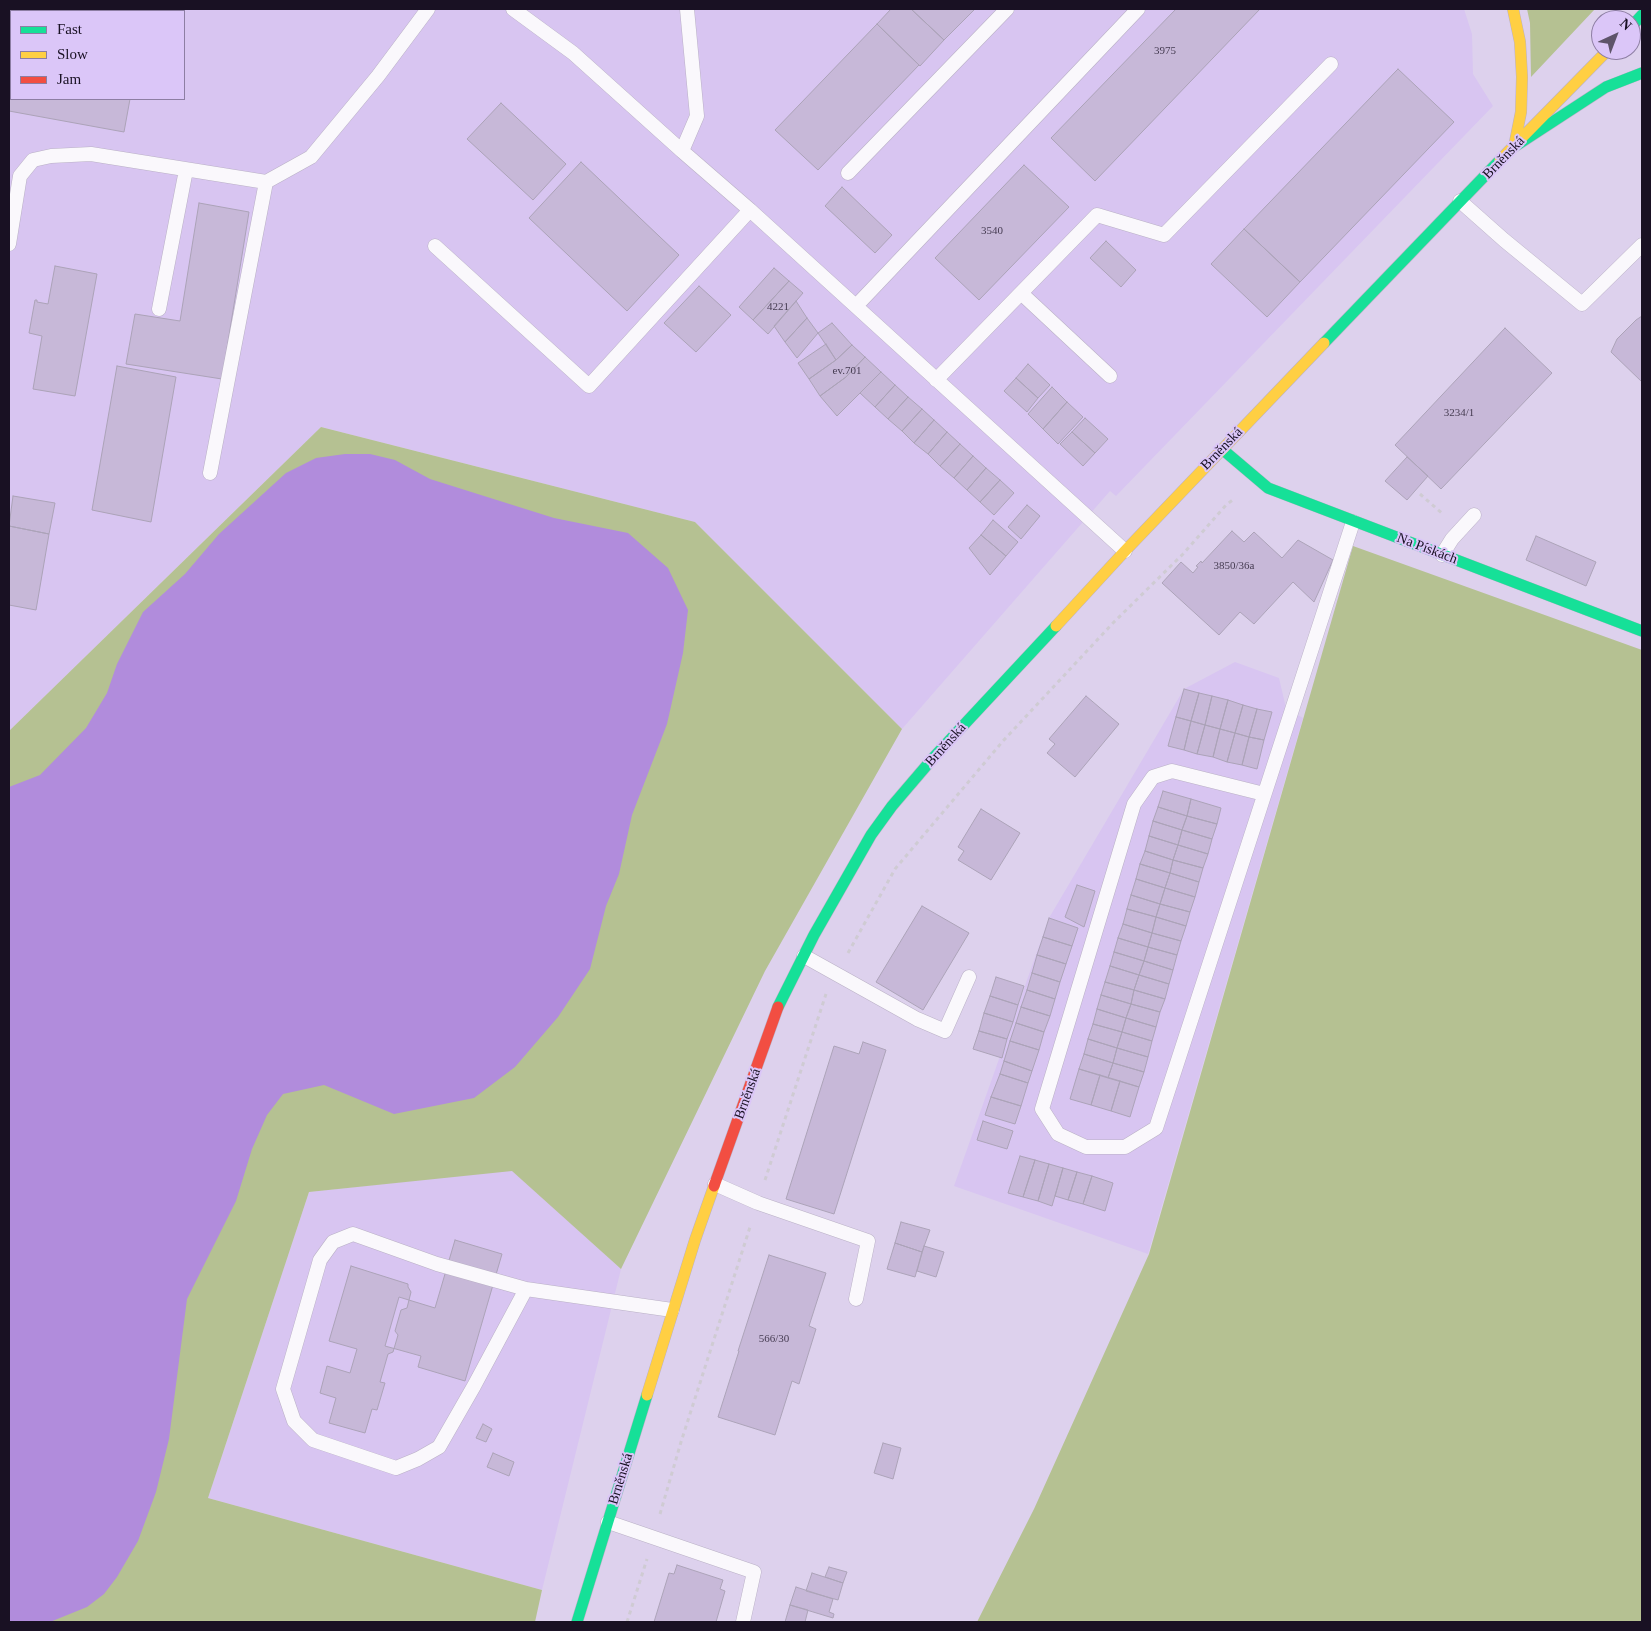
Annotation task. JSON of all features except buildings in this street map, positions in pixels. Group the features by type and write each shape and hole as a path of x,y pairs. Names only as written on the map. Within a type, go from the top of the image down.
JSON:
{"main road":[{"path":"1513,9 1520,42 1522,77 1521,112 1514,147"},
{"name":"Brněnská","path":"577,1622 695,1240 780,1006 814,935 871,835 892,806 977,710 1125,551 1460,201 1598,60"},
{"path":"1514,147 1606,87 1642,73"},
{"name":"Na Pískách","path":"1222,449 1268,488 1642,631"}],"lane":[{"path":"9,244 20,176 33,160 51,156 91,154 266,182 311,157 378,76 428,9"},
{"path":"513,9 573,53 750,210 1125,551"},
{"path":"682,151 697,116 687,9"},
{"path":"848,172 1007,9"},
{"path":"856,306 1138,9"},
{"path":"936,380 1097,215 1164,235 1331,64"},
{"path":"159,309 186,170"},
{"path":"210,473 266,182"},
{"path":"1460,201 1582,304 1642,245"},
{"path":"434,246 589,386 750,210"},
{"path":"1021,293 1110,376"},
{"path":"1442,555 1460,530 1474,516"},
{"path":"1264,794 1172,771 1153,777 1134,804 1042,1109 1058,1134 1086,1147 1125,1147 1156,1128 1353,522"},
{"path":"804,956 917,1019 944,1031 969,977"},
{"path":"715,1184 758,1203 868,1241 856,1299"},
{"path":"526,1289 439,1447 418,1459 396,1468 313,1440 294,1421 283,1389 320,1260 334,1242 353,1234 436,1264 526,1289 672,1310"},
{"path":"608,1522 754,1572 743,1622"}],"path":[{"path":"1420,494 1460,530"}],"shaded area":[{"path":"9,9 1464,9 1472,34 1473,74 1493,106 1116,496 1110,491 902,729 695,522 321,427 9,731"},
{"path":"345,454 370,454 395,460 430,479 554,518 628,533 668,568 688,610 683,653 667,724 632,815 619,874 606,906 590,969 558,1017 515,1067 474,1098 394,1114 324,1085 283,1094 267,1115 252,1149 236,1201 187,1299 169,1439 156,1492 138,1541 117,1577 104,1594 87,1607 50,1622 9,1622 9,787 40,775 86,728 107,693 117,664 143,612 185,574 219,534 286,473 316,458"},
{"path":"1235,662 1279,678 1286,708 1303,718 1148,1254 954,1186 1049,918 1184,689"},
{"path":"512,1170 621,1269 542,1590 208,1498 309,1192"}],"green space":[{"path":"1527,9 1595,9 1591,10 1591,13 1531,77 1530,23"},
{"path":"321,427 695,522 902,729 765,971 621,1269 512,1171 309,1192 208,1498 542,1590 535,1622 9,1622 9,731"},
{"path":"1353,546 1642,650 1642,1622 977,1622 1034,1509 1149,1254"}],"traffic: fast":[{"path":"1514,147 1606,87 1642,73"},
{"path":"1324,343 1500,160"},
{"path":"1222,449 1268,488 1642,631"},
{"path":"778,1007 814,935 871,835 892,806 933,758 1056,626"},
{"path":"577,1622 647,1395"}],"traffic: slow":[{"path":"1513,9 1520,42 1522,77 1521,112 1514,147"},
{"path":"1500,160 1598,60"},
{"path":"1056,626 1324,343"},
{"path":"647,1395 695,1240 714,1186"}],"traffic: jam":[{"path":"714,1186 778,1007"}]}
